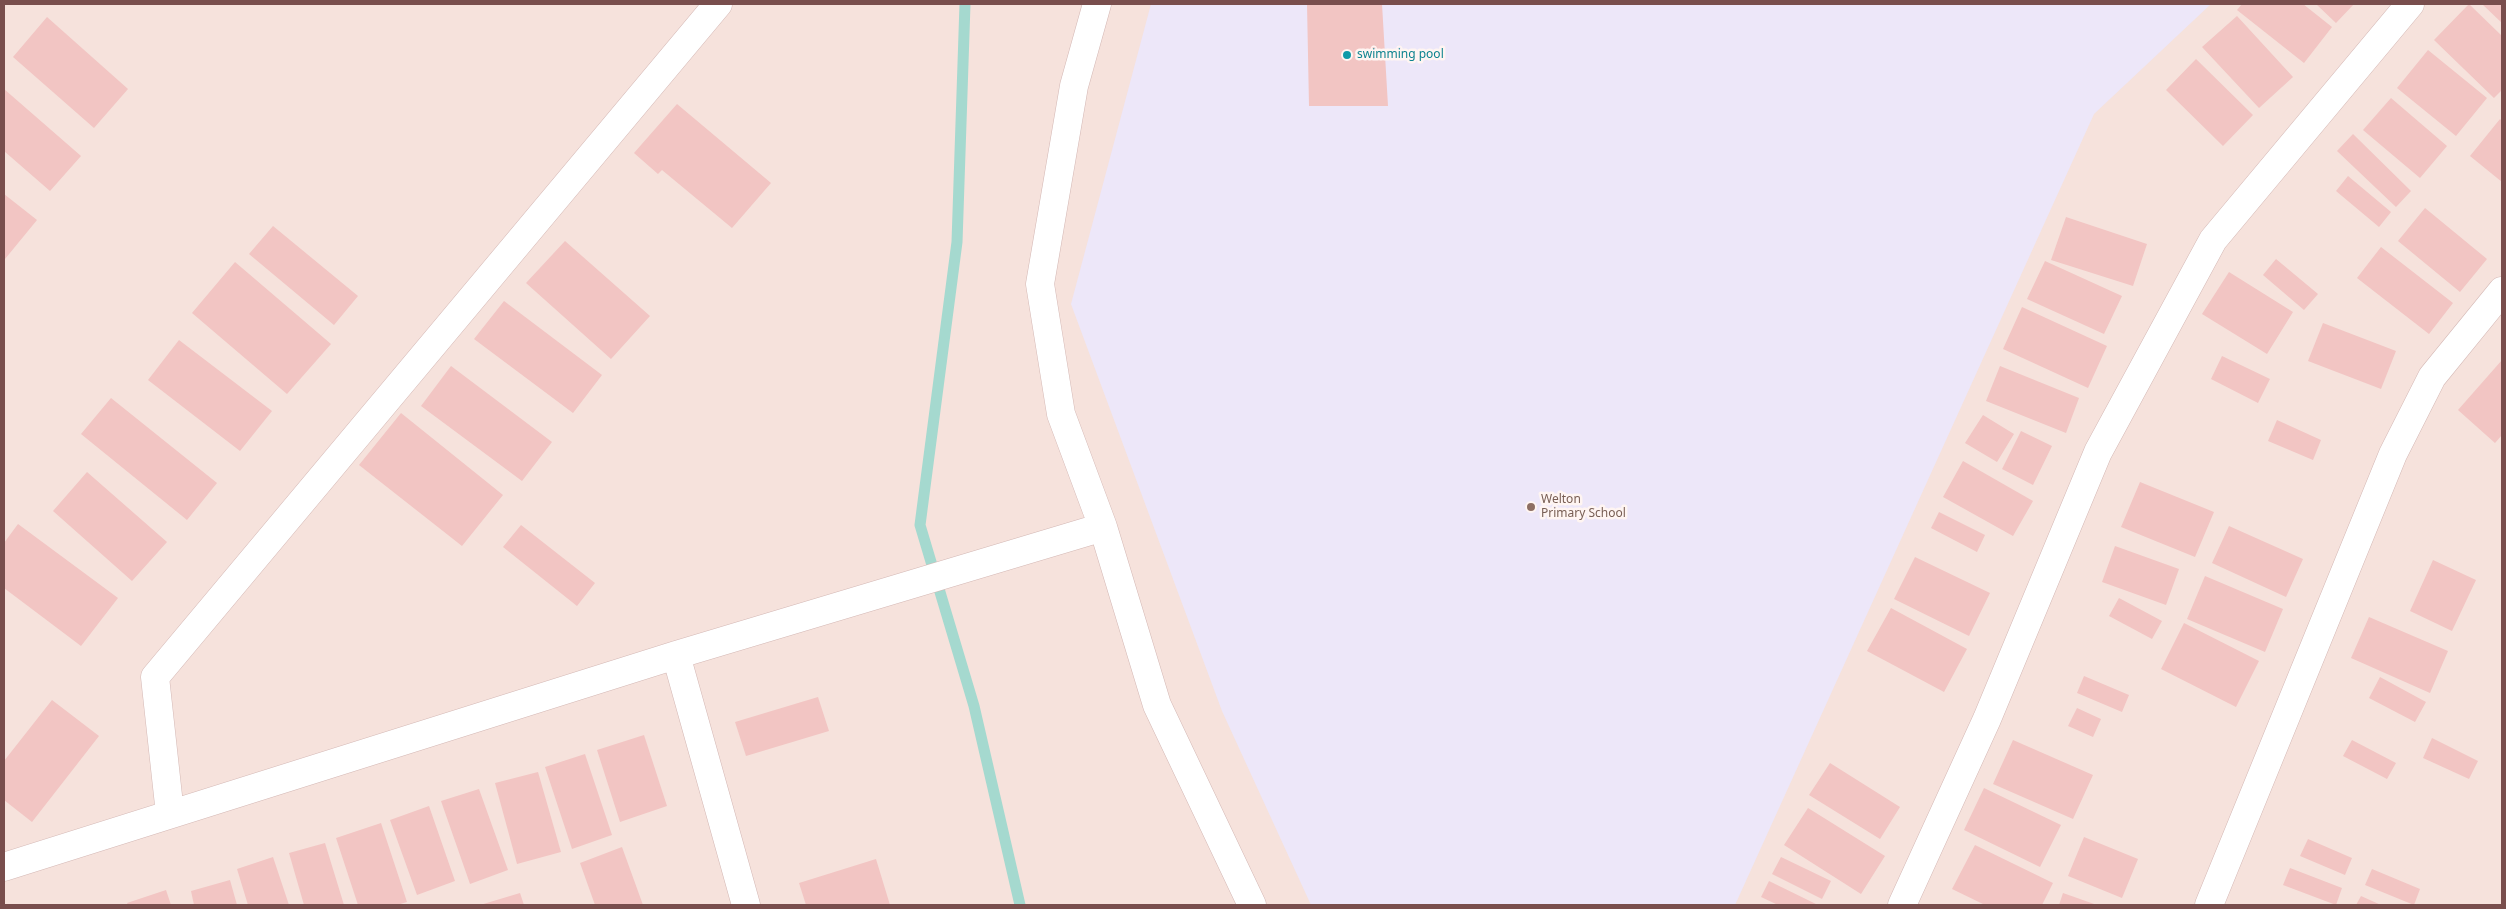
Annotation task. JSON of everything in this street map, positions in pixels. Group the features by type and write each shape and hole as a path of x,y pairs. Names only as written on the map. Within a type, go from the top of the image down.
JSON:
{"street":[{"path":"170,814 155,677 718,4"},
{"path":"1097,4 1074,86 1040,284 1061,414 1103,527 1157,705 1252,905"},
{"path":"1902,905 1987,718 2098,452 2214,240 2410,4"},
{"path":"2209,905 2393,454 2432,378 2502,291"},
{"path":"4,867 676,655 893,592 1103,527"},
{"path":"676,655 746,905"}],"shaded area":[{"path":"4,4 2502,4 2502,905 4,905"},
{"name":"Welton Primary School","path":"1151,4 2211,4 2094,114 1735,905 1311,905 1222,711 1071,304"}],"building":[{"name":"swimming pool","path":"1307,4 1382,4 1388,106 1309,106"},
{"path":"2242,4 2303,4 2332,27 2304,63 2237,10"},
{"path":"2316,4 2354,4 2336,23"},
{"path":"2469,4 2502,36 2502,90 2494,98 2434,40"},
{"path":"2482,4 2502,4 2502,23"},
{"path":"2237,16 2293,77 2259,108 2202,47"},
{"path":"47,17 128,89 94,128 13,57"},
{"path":"2428,50 2487,98 2456,136 2397,88"},
{"path":"2196,59 2253,115 2223,146 2166,90"},
{"path":"4,89 81,156 50,191 4,151"},
{"path":"2391,98 2447,146 2420,178 2363,130"},
{"path":"677,104 771,183 732,228 662,170 658,174 634,153"},
{"path":"2500,119 2502,121 2502,182 2470,156"},
{"path":"2353,134 2411,191 2396,207 2337,151"},
{"path":"2348,176 2391,212 2379,227 2336,191"},
{"path":"4,194 37,220 5,259 4,258"},
{"path":"2425,208 2487,259 2460,292 2398,241"},
{"path":"2066,217 2147,244 2133,286 2051,260"},
{"path":"273,226 358,296 334,325 249,254"},
{"path":"565,241 650,316 611,359 526,283"},
{"path":"2381,247 2453,303 2429,334 2357,278"},
{"path":"2276,259 2318,294 2304,310 2263,275"},
{"path":"2045,261 2122,296 2104,334 2027,299"},
{"path":"235,262 331,344 287,394 192,313"},
{"path":"2229,272 2293,312 2267,354 2202,314"},
{"path":"504,301 602,375 573,413 474,339"},
{"path":"2022,307 2107,346 2088,388 2003,349"},
{"path":"2323,323 2396,351 2381,389 2308,361"},
{"path":"179,340 272,411 240,451 148,380"},
{"path":"2222,356 2270,379 2258,403 2211,379"},
{"path":"2502,360 2502,435 2495,443 2458,410"},
{"path":"451,366 552,442 522,481 421,406"},
{"path":"2000,366 2079,398 2066,433 1986,401"},
{"path":"111,398 217,483 187,520 81,434"},
{"path":"401,413 503,495 462,546 359,465"},
{"path":"1983,415 2014,434 1997,462 1965,443"},
{"path":"2277,420 2321,440 2313,460 2268,441"},
{"path":"2021,431 2052,446 2033,485 2002,469"},
{"path":"1963,461 2033,501 2013,536 1943,497"},
{"path":"87,472 167,542 132,581 53,511"},
{"path":"2140,482 2214,512 2195,557 2121,527"},
{"path":"1939,512 1985,535 1977,552 1931,528"},
{"path":"18,524 118,598 81,646 4,588 4,543"},
{"path":"521,525 595,583 577,606 503,547"},
{"path":"2229,526 2303,559 2286,597 2212,563"},
{"path":"2115,546 2179,569 2166,605 2102,582"},
{"path":"1915,557 1990,593 1969,636 1894,599"},
{"path":"2433,560 2476,580 2452,631 2410,611"},
{"path":"2205,576 2283,609 2265,652 2187,619"},
{"path":"2119,598 2162,621 2152,639 2109,616"},
{"path":"1891,608 1967,649 1944,692 1867,651"},
{"path":"2369,617 2448,651 2430,693 2351,658"},
{"path":"2184,623 2259,661 2236,707 2161,669"},
{"path":"2084,676 2129,695 2122,712 2077,693"},
{"path":"2380,677 2426,702 2415,722 2369,698"},
{"path":"818,697 829,731 746,756 735,722"},
{"path":"52,700 99,736 32,822 4,800 4,761"},
{"path":"2077,708 2101,719 2093,737 2068,726"},
{"path":"644,735 667,806 620,822 597,750"},
{"path":"2432,738 2478,761 2469,779 2423,758"},
{"path":"2013,740 2093,775 2073,819 1993,784"},
{"path":"2352,740 2396,763 2387,779 2343,756"},
{"path":"585,754 612,835 572,849 545,767"},
{"path":"1830,763 1900,807 1880,839 1809,795"},
{"path":"538,772 561,852 517,864 495,783"},
{"path":"1984,788 2061,825 2040,867 1964,830"},
{"path":"479,789 508,870 470,884 441,801"},
{"path":"429,806 455,881 417,895 390,820"},
{"path":"1808,808 1885,856 1861,894 1784,845"},
{"path":"381,823 407,902 397,905 358,905 336,838"},
{"path":"2084,837 2138,859 2122,898 2068,876"},
{"path":"2308,839 2352,858 2345,875 2300,856"},
{"path":"325,843 344,905 304,905 289,853"},
{"path":"1975,845 2053,883 2042,905 1985,905 1952,889"},
{"path":"622,847 643,905 595,905 580,863"},
{"path":"273,857 289,905 248,905 237,869"},
{"path":"1781,857 1831,881 1822,899 1772,874"},
{"path":"876,859 890,905 806,905 799,883"},
{"path":"2290,868 2342,888 2336,905 2283,885"},
{"path":"2372,869 2420,889 2414,905 2365,885"},
{"path":"230,880 237,905 194,905 191,891"},
{"path":"1769,881 1818,905 1778,905 1761,897"},
{"path":"166,890 171,905 128,905 127,903"},
{"path":"520,893 524,905 480,905"},
{"path":"2063,893 2097,905 2059,905"},
{"path":"2361,896 2381,905 2356,905"}],"waterway":[{"path":"965,4 957,242 920,525 974,706 1020,905"}],"place":[{"name":"swimming pool","path":"1347,55"},
{"name":"Welton Primary School","path":"1531,507"}]}
